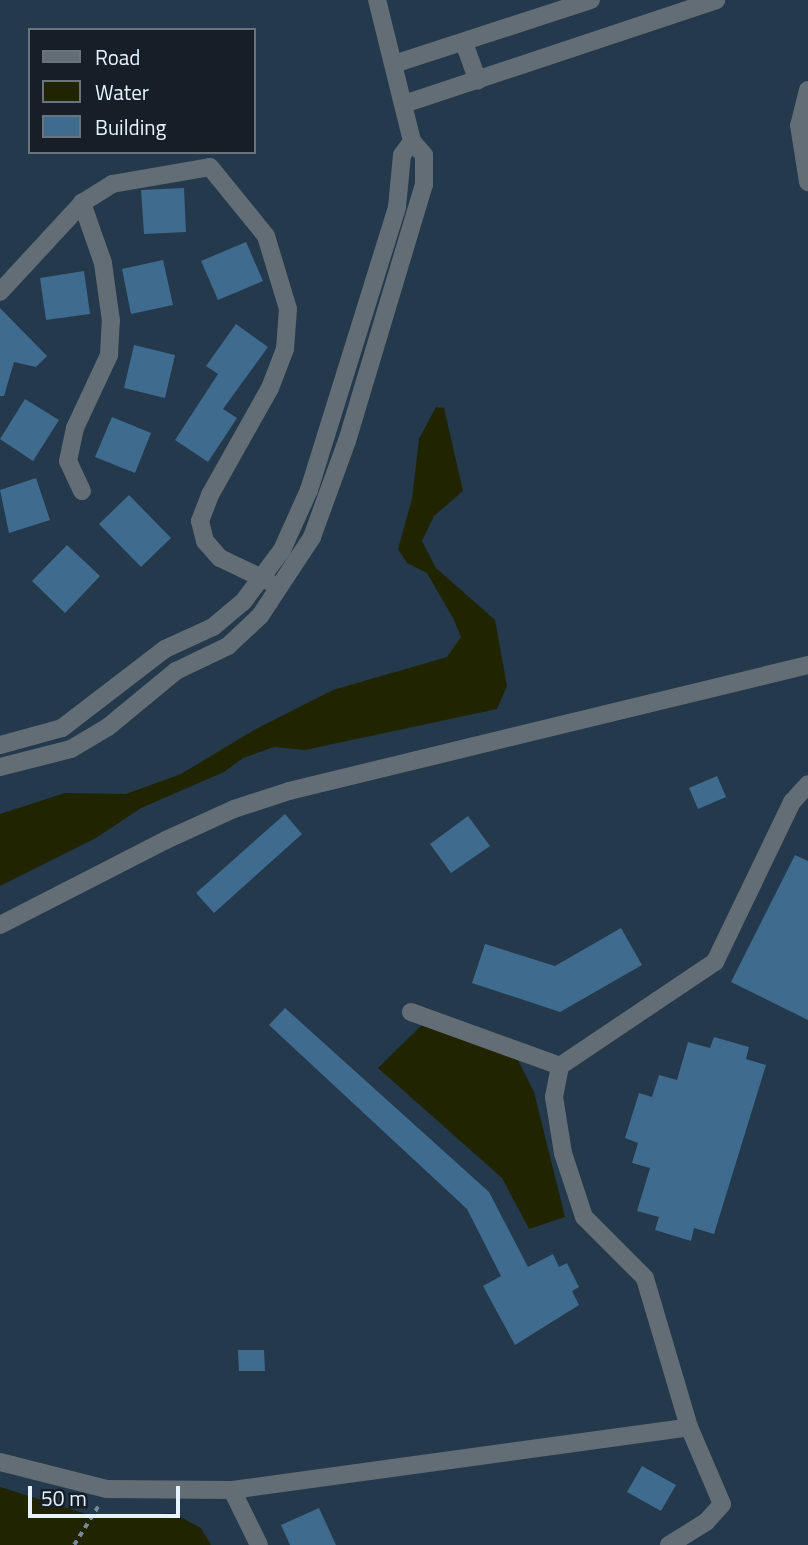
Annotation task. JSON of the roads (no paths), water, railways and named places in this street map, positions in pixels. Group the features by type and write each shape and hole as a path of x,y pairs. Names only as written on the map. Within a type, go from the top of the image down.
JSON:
{"street":[{"path":"0,767 71,749 107,727 176,671 228,646 260,616 312,537 327,500 421,204 424,155 412,141 377,0"},
{"path":"394,64 591,0"},
{"path":"404,104 716,0"},
{"path":"464,43 478,81"},
{"path":"808,90 799,125 808,182"},
{"path":"0,745 62,728 94,707 165,649 214,626 260,578 298,523 397,207 402,155 412,141"},
{"path":"0,292 82,203 132,177 210,167 266,236 288,309 285,349 270,388 210,495 201,521 205,541 220,558 281,586"},
{"path":"82,203 103,263 111,321 109,355 75,428 68,461 82,491"},
{"path":"0,925 177,835 289,791 808,665"},
{"path":"668,1545 706,1522 722,1504 689,1427 645,1278 584,1217 564,1153 554,1097 560,1066 715,962 792,802 808,784"},
{"path":"411,1012 560,1066"},
{"path":"0,1462 107,1489 232,1490 689,1427"},
{"path":"232,1490 259,1545"}],"water":[{"path":"436,407 444,408 463,491 434,516 422,541 436,568 495,620 507,686 497,709 305,750 274,747 243,758 224,772 141,808 96,838 0,886 0,814 65,793 126,794 181,774 254,730 333,690 447,657 461,637 453,618 427,573 407,563 398,549 412,499 419,439"},
{"path":"424,1023 518,1060 534,1092 565,1217 529,1229 502,1178 378,1068"},
{"path":"0,1487 99,1518 173,1513 201,1528 211,1545 0,1545"}]}
